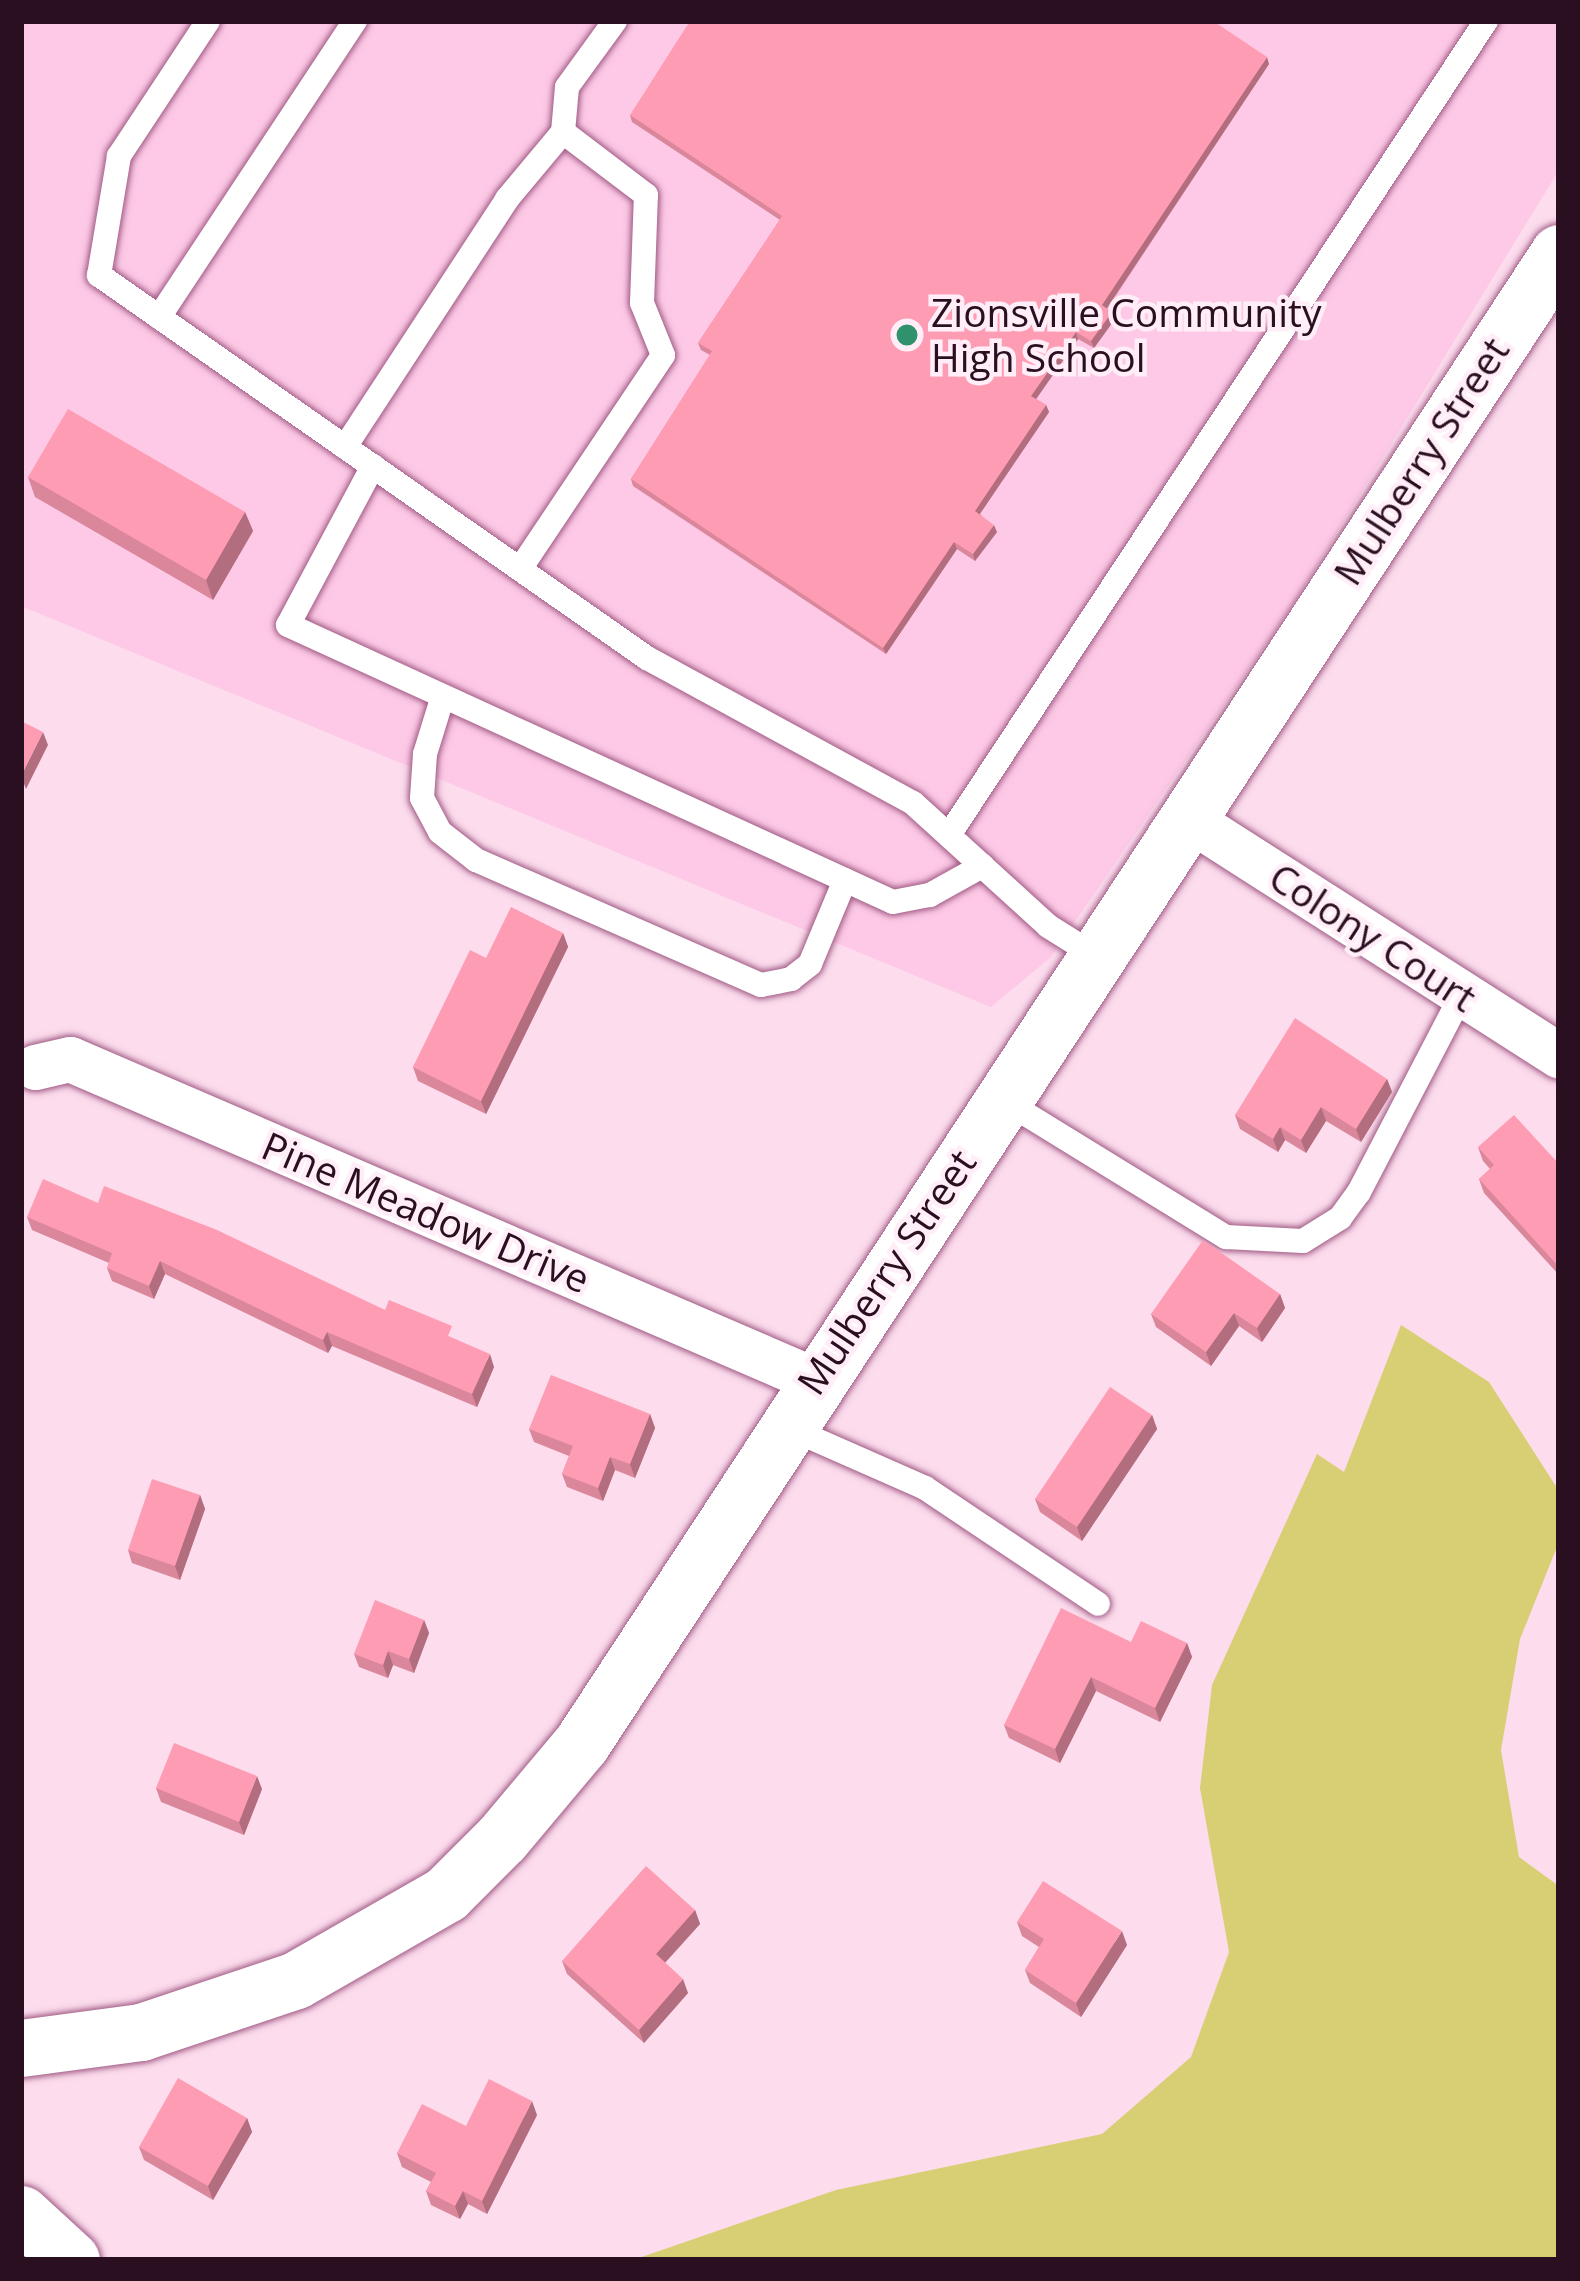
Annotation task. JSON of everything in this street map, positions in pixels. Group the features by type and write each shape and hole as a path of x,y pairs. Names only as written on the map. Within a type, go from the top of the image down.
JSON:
{"street":[{"name":"Mulberry Street","path":"21,2048 142,2032 296,1980 446,1894 581,1744 800,1403 1559,253"},
{"name":"Colony Court","path":"1186,817 1559,1056"},
{"name":"Pine Meadow Drive","path":"35,1067 70,1059 800,1403"},
{"path":"21,2214 71,2260"}],"lane":[{"path":"208,21 119,156 99,275 647,658 913,803 1048,926 1096,956"},
{"path":"159,317 356,21"},
{"path":"345,447 507,199 563,132 567,88 615,21"},
{"path":"949,835 1486,21"},
{"path":"520,569 663,355 642,303 646,195 563,132"},
{"path":"373,466 288,625 893,902 930,895 982,866"},
{"path":"442,699 422,798 440,832 476,860 761,985 791,979 811,964 845,880"},
{"path":"1001,1099 1226,1238 1303,1241 1340,1218 1359,1192 1462,994"},
{"path":"800,1403 1098,1604"}],"shaded area":[{"name":"Zionsville Community High School","path":"21,21 1559,21 1559,170 1293,604 1050,958 991,1007 21,606"},
{"path":"1401,1325 1489,1382 1559,1491 1559,1542 1520,1639 1501,1750 1519,1857 1559,1886 1559,2260 633,2260 836,2190 1102,2134 1191,2057 1229,1952 1200,1788 1212,1685 1317,1454 1344,1472"}],"building":[{"name":"Zionsville Community High School","path":"690,21 1213,21 1267,57 1102,305 1112,312 1091,341 1076,332 1031,396 1046,405 975,511 994,525 973,554 954,542 883,648 631,479 712,351 698,343 782,216 630,115"},
{"path":"68,409 245,512 206,580 28,477"},
{"path":"21,721 43,732 21,776"},
{"path":"511,907 563,933 481,1101 413,1067 470,950 486,958"},
{"path":"1295,1018 1387,1079 1356,1129 1321,1107 1301,1140 1280,1127 1273,1139 1235,1115"},
{"path":"1514,1115 1559,1164 1559,1267 1479,1179 1494,1165 1478,1147"},
{"path":"43,1179 98,1203 104,1186 217,1230 385,1310 389,1300 452,1326 448,1336 490,1354 472,1394 327,1332 323,1340 160,1261 149,1286 107,1268 112,1253 27,1217"},
{"path":"1203,1240 1280,1294 1257,1328 1234,1313 1206,1352 1151,1314"},
{"path":"551,1375 650,1414 630,1464 610,1457 598,1488 562,1474 573,1446 529,1429"},
{"path":"1110,1387 1152,1415 1077,1527 1035,1499"},
{"path":"152,1479 200,1495 175,1566 128,1550"},
{"path":"375,1600 424,1620 409,1659 388,1651 383,1665 354,1654"},
{"path":"1061,1608 1131,1642 1141,1621 1187,1643 1155,1708 1091,1677 1055,1749 1004,1725"},
{"path":"174,1743 257,1776 239,1822 156,1788"},
{"path":"646,1866 695,1910 656,1954 683,1979 639,2030 562,1961"},
{"path":"1043,1881 1122,1931 1076,2003 1025,1970 1044,1939 1017,1922"},
{"path":"178,2078 247,2118 208,2186 139,2147"},
{"path":"489,2079 532,2101 482,2201 463,2191 455,2206 426,2191 436,2173 397,2153 422,2104 466,2126"}],"place":[{"name":"Zionsville Community High School","path":"907,335"}]}
